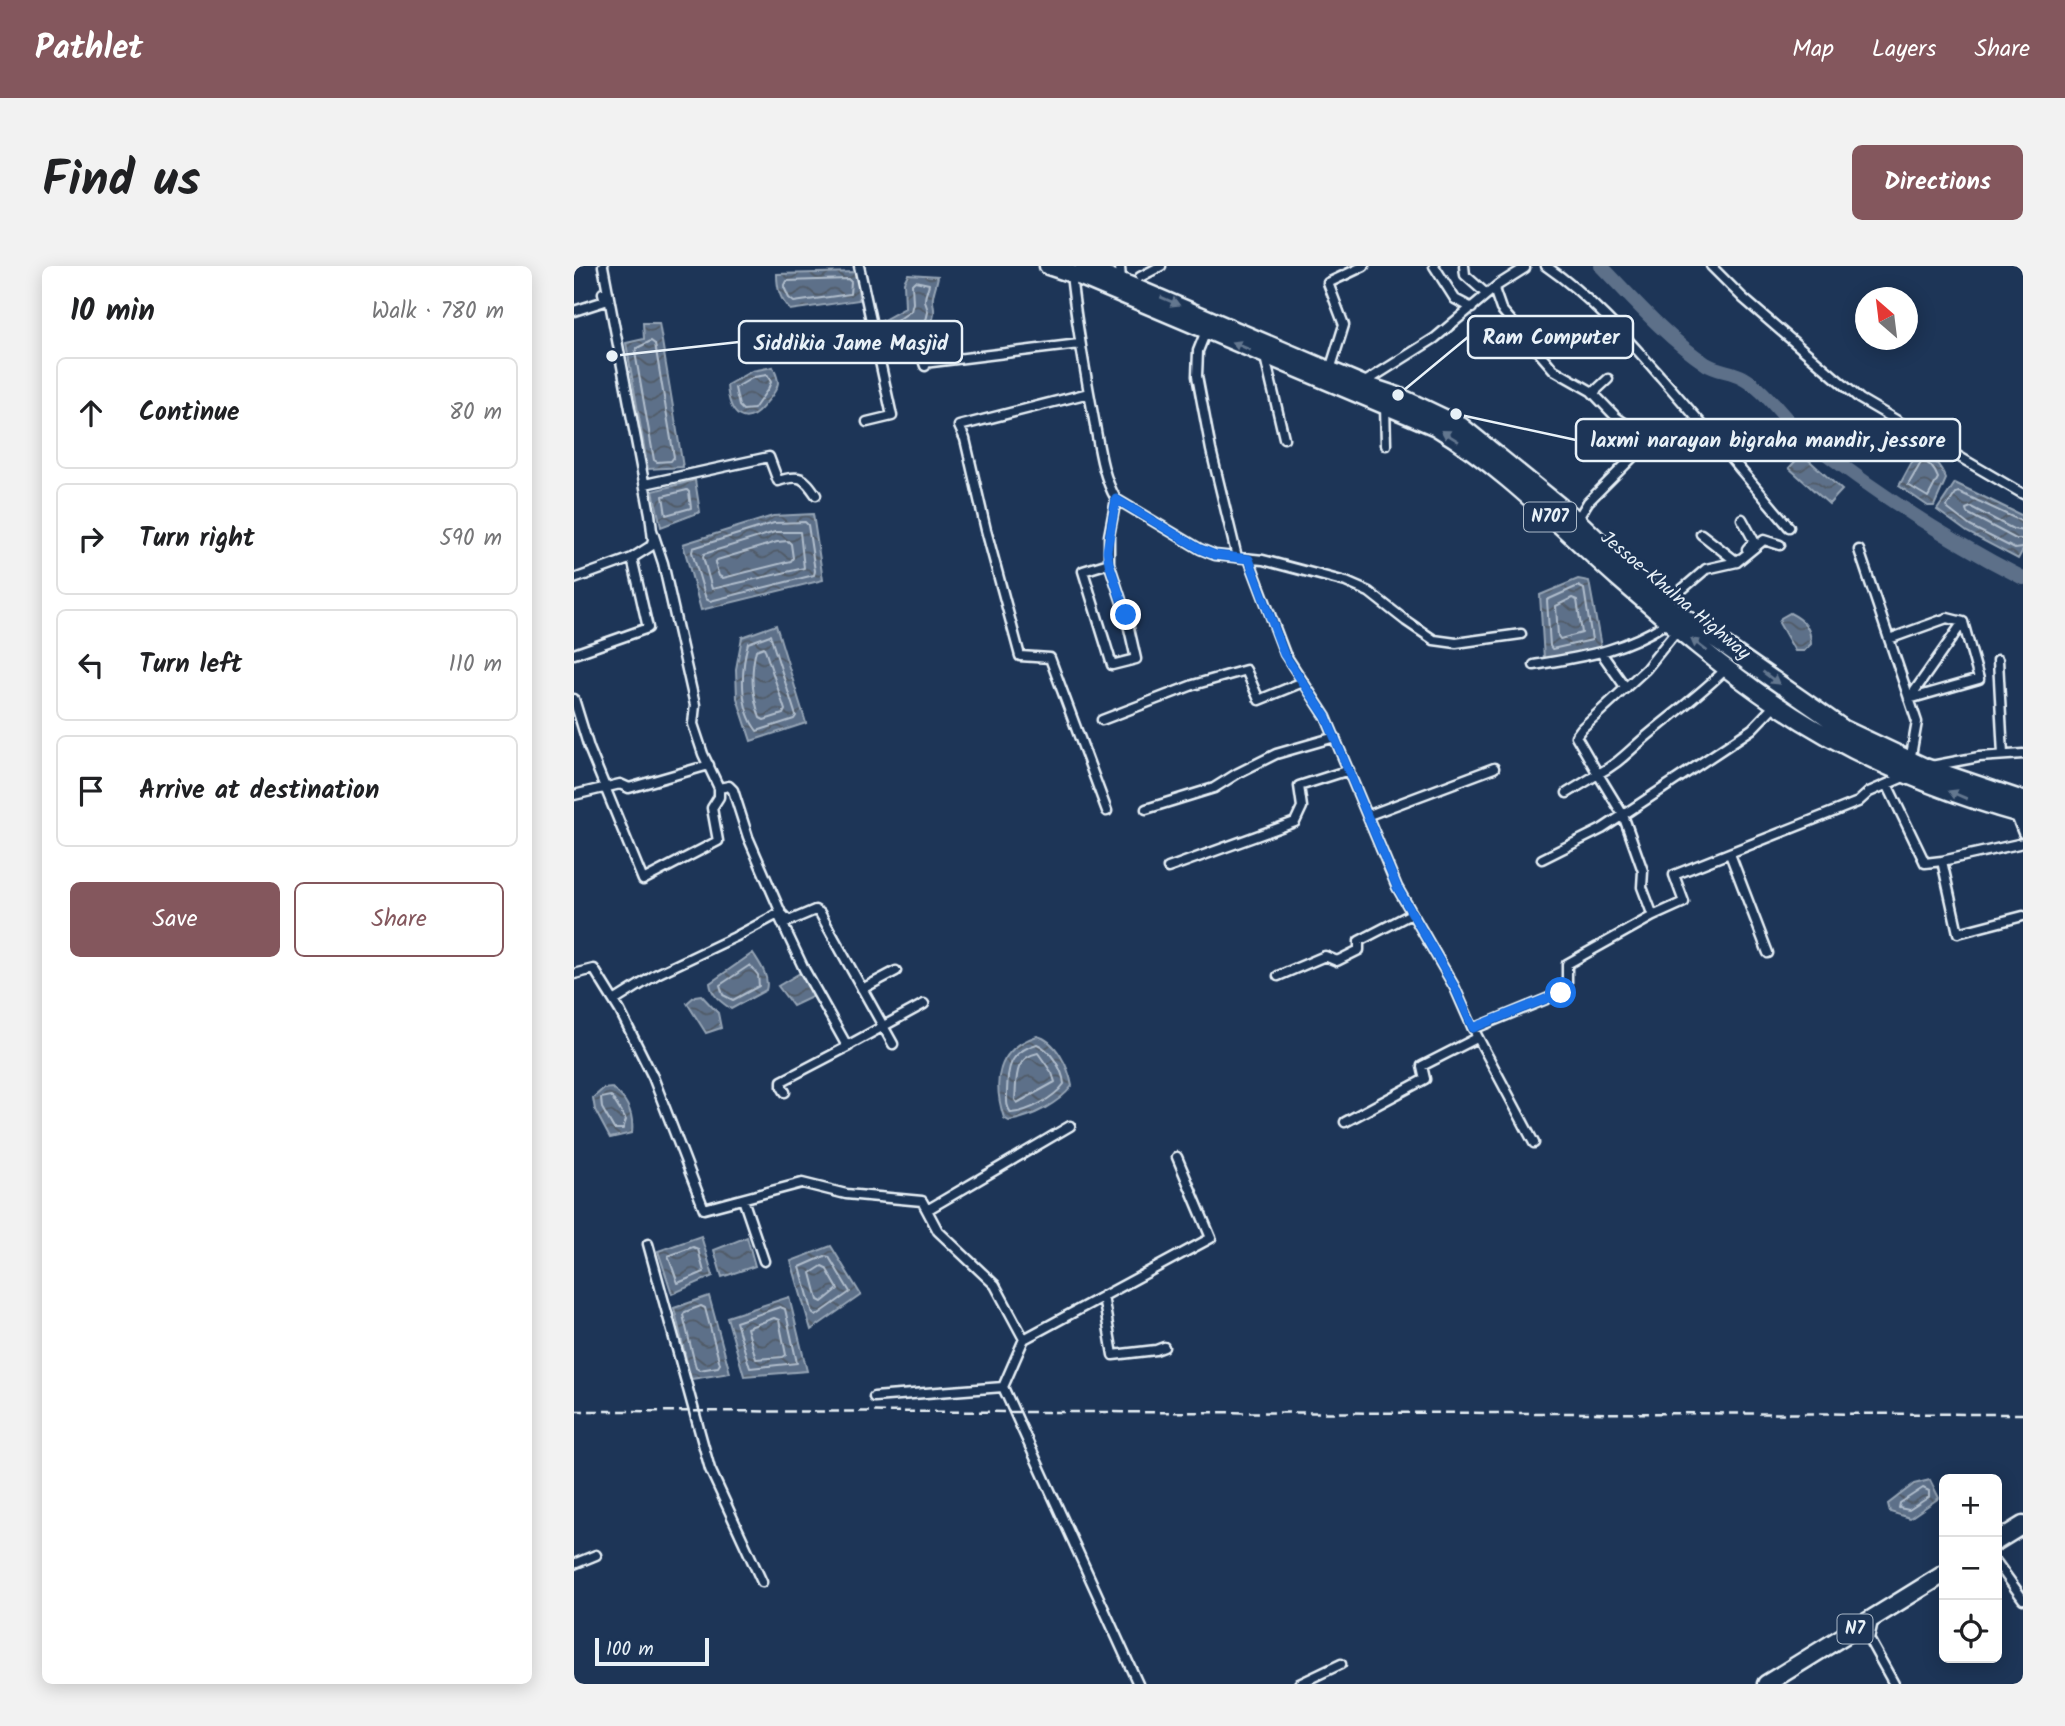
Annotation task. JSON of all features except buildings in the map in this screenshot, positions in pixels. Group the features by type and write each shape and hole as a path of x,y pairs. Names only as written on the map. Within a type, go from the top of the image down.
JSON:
{"highway":[{"name":"Jessoe-Khulna Highway","path":"1048,266 1120,280 1362,384 1420,405 1461,426 1577,520 1665,604 1844,729 1976,802 2020,809"},
{"name":"Jessoe-Khulna Highway","path":"1120,280 1206,331 1436,427 1517,486 1672,627 1776,705 1816,730 1883,765 1915,767"},
{"path":"2002,1538 2023,1525"},
{"name":"N7","path":"1766,1684 1939,1577"}],"street":[{"path":"574,311 605,301 601,266"},
{"path":"574,699 589,748 643,880 718,842 712,808 719,797 719,788 693,724 695,705 663,563 652,530 601,266"},
{"path":"859,266 891,416 867,422"},
{"path":"1140,277 1161,266"},
{"path":"1330,370 1344,325 1328,283 1364,266"},
{"path":"1434,266 1455,299 1472,308"},
{"path":"1464,266 1465,275 1483,291"},
{"path":"1546,266 1576,286 1628,339 1789,527"},
{"path":"1711,266 1743,298 1860,399 2023,494"},
{"path":"1362,384 1435,338 1494,289 1525,268"},
{"path":"1077,270 1079,344 1103,465 1109,487 1116,499 1200,549 1215,555 1263,560 1346,582 1369,592 1434,640 1456,643 1521,634"},
{"path":"1494,289 1502,309 1554,370 1593,393 1616,417 1636,431 1642,444 1637,453 1588,502 1577,520"},
{"path":"1206,331 1198,351 1197,376 1211,450 1237,557"},
{"path":"925,366 924,363 1079,344"},
{"path":"1265,357 1284,438"},
{"path":"1593,393 1608,379"},
{"path":"1089,393 959,426 965,439 1020,656 1050,658 1107,811"},
{"path":"1385,406 1386,445"},
{"path":"645,484 769,457 778,481 794,476 806,481 816,495"},
{"path":"1109,563 1083,572 1112,665 1136,659 1126,615 1109,563 1109,536 1116,499"},
{"path":"1737,562 1754,541 1742,519"},
{"path":"574,579 632,558 651,546 652,530"},
{"path":"1701,534 1737,562"},
{"path":"1665,604 1706,569 1737,562 1763,540 1780,545"},
{"path":"1858,550 1917,722 1915,767"},
{"path":"574,654 648,628 632,558"},
{"path":"1249,559 1284,654 1326,717 1397,887 1455,988 1477,1038 1534,1143"},
{"path":"1889,639 1947,618 1963,622"},
{"path":"1909,699 1979,679 1963,622"},
{"path":"1909,699 1963,622"},
{"path":"1534,665 1602,654 1672,627"},
{"path":"1653,916 1642,887 1643,871 1623,815 1576,736 1646,669 1672,627"},
{"path":"1602,654 1626,688"},
{"path":"1998,660 2003,755"},
{"path":"1567,793 1620,762 1641,741 1702,693 1728,667"},
{"path":"1102,720 1194,685 1246,670 1259,700 1303,682"},
{"path":"1542,859 1602,829 1752,729 1776,705"},
{"path":"1146,809 1214,788 1276,754 1335,737"},
{"path":"1473,1028 1564,991 1567,964 1653,916 1684,902 1674,875 1858,802 1869,792 1915,767 2023,754"},
{"path":"574,795 620,784 629,788 709,765"},
{"path":"1368,815 1493,768"},
{"path":"1168,868 1295,822 1302,807 1298,786 1349,770"},
{"path":"1887,784 1925,863 2023,843"},
{"path":"719,788 729,786 733,790 752,847 785,919 789,921 815,910 820,913 893,1044"},
{"path":"2020,809 2023,833"},
{"path":"1730,854 1769,953"},
{"path":"1942,861 1958,933 2023,916"},
{"path":"614,1001 657,974 778,914 810,979 845,1044 849,1046"},
{"path":"1278,976 1325,956 1337,961 1359,950 1359,941 1411,914"},
{"path":"574,974 594,969 614,1001 653,1077 704,1209 802,1183 846,1194 922,1201 938,1231 995,1284 1024,1339"},
{"path":"862,989 896,971"},
{"path":"785,1092 782,1081 924,1004"},
{"path":"1345,1122 1424,1079 1422,1066 1477,1038"},
{"path":"927,1210 1070,1126"},
{"path":"1138,1684 1003,1387 1024,1339 1211,1238 1177,1157"},
{"path":"743,1199 764,1261"},
{"path":"648,1244 710,1469 762,1582"},
{"path":"1103,1296 1113,1355 1164,1347"},
{"path":"874,1397 1003,1387"},
{"path":"574,1564 596,1555"},
{"path":"2002,1570 2023,1599"},
{"path":"1873,1618 1869,1639 1894,1684"},
{"path":"1299,1684 1341,1664"}],"water":[{"path":"857,272 859,300 790,310 778,289 777,274"},
{"path":"908,274 938,276 933,297 934,314 922,341 907,355 890,359 881,356 881,347 885,346 880,322 905,308 904,282"},
{"path":"643,323 659,323 683,467 648,469 626,343 644,339"},
{"path":"773,367 778,383 773,394 751,416 739,416 731,404 727,385 752,371"},
{"path":"1918,451 1935,462 1946,479 1934,506 1928,506 1899,486"},
{"path":"1802,454 1842,490 1829,504 1789,468"},
{"path":"695,480 700,512 661,527 653,491"},
{"path":"1955,483 2023,516 2023,550 2018,559 1967,532 1937,510"},
{"path":"813,514 823,580 701,610 683,544 773,516"},
{"path":"1578,579 1589,581 1601,647 1544,659 1540,595"},
{"path":"1790,613 1803,622 1810,633 1811,644 1804,651 1795,651 1779,623 1781,618"},
{"path":"776,625 806,723 751,741 737,698 736,669 742,637"},
{"path":"753,953 765,975 766,990 731,1009 714,995 710,983"},
{"path":"802,972 814,996 793,1006 778,986"},
{"path":"701,995 718,1013 721,1028 706,1033 687,1003 695,996"},
{"path":"1037,1036 1056,1049 1068,1071 1072,1086 1044,1109 1009,1121 1004,1118 998,1091 1001,1068 1013,1049"},
{"path":"612,1088 625,1102 631,1114 632,1133 610,1138 595,1110 593,1098 603,1089"},
{"path":"701,1236 713,1276 672,1294 658,1251"},
{"path":"747,1237 755,1266 722,1277 714,1250"},
{"path":"831,1246 861,1295 811,1330 791,1261"},
{"path":"709,1296 730,1373 691,1379 674,1308"},
{"path":"789,1297 807,1371 744,1376 727,1317"},
{"path":"1930,1480 1939,1498 1910,1518 1890,1512 1888,1504 1914,1484"}],"waterway":[{"path":"1601,266 1677,342 1706,364 1738,375 1751,383 1799,432 1833,459 1939,531 2023,578"}],"railway":[{"path":"574,1411 2023,1414"}],"place":[{"name":"Siddikia Jame Masjid","path":"612,356"},
{"name":"Ram Computer","path":"1398,395"},
{"name":"laxmi narayan bigraha mandir, jessore","path":"1456,414"}],"route":[{"path":"1126,615 1107,551 1116,499 1200,549 1215,555 1249,559 1284,654 1326,717 1376,831 1397,887 1455,988 1473,1028 1561,993"}]}
